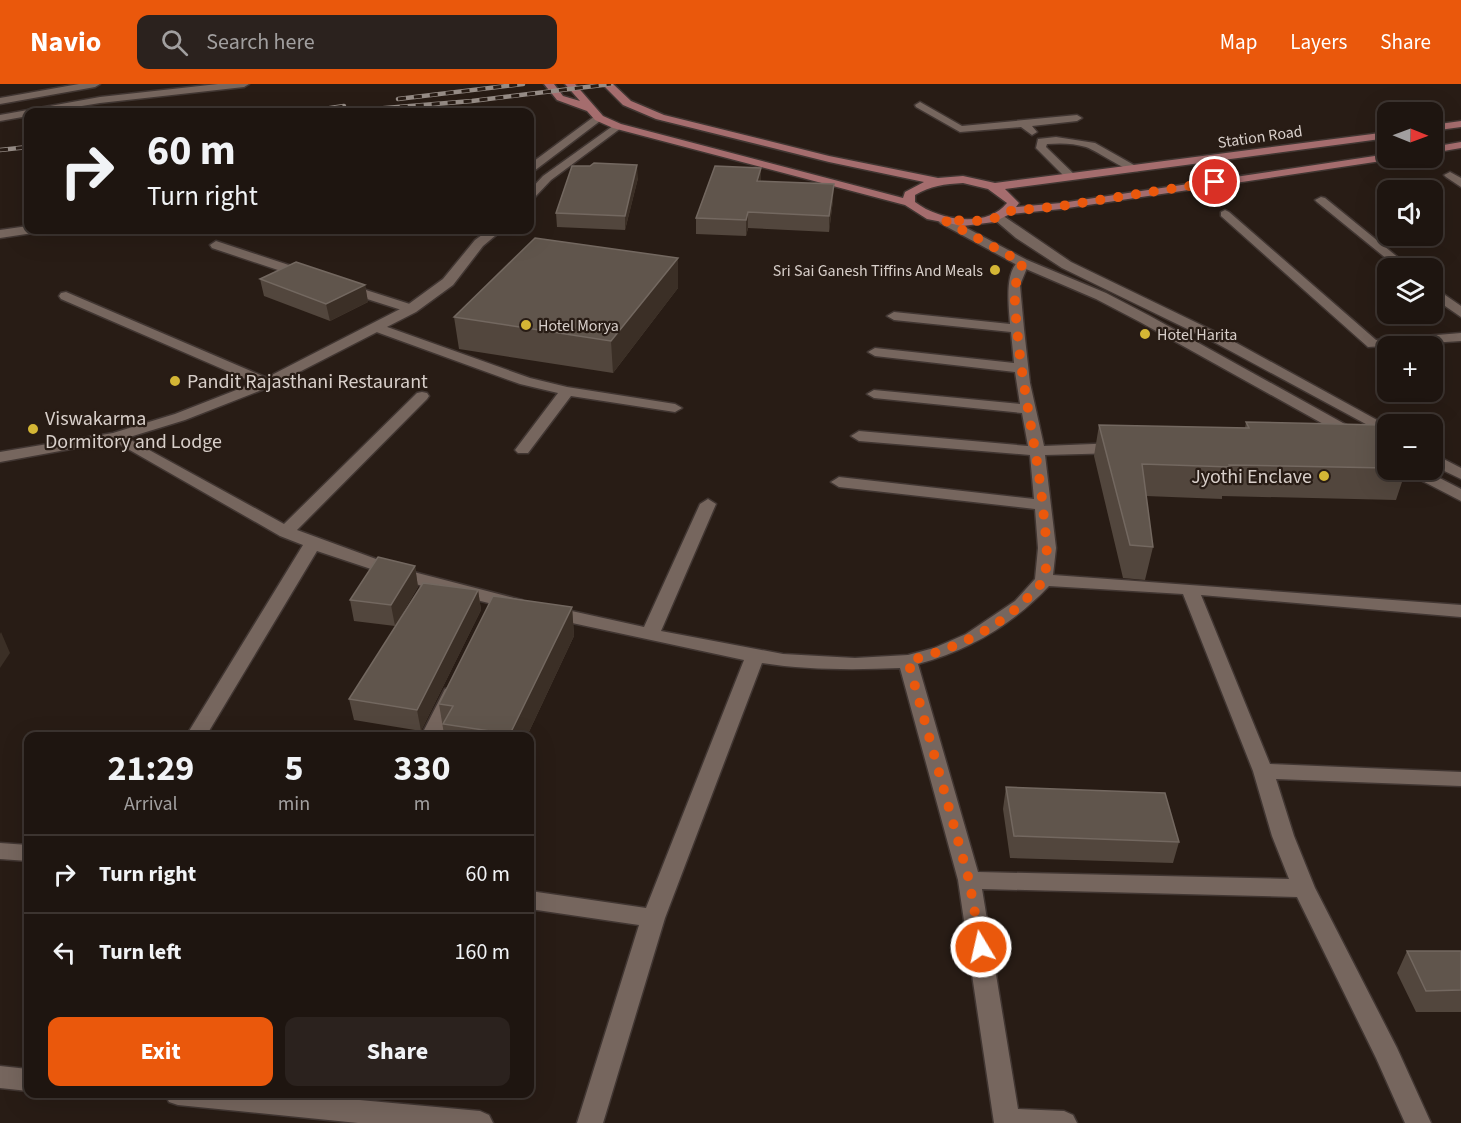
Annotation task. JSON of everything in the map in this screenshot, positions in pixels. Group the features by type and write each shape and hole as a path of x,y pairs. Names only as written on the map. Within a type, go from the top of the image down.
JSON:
{"main road":[{"path":"549,84 560,98 591,108"},
{"path":"570,84 599,118"},
{"path":"607,84 627,103 660,117 829,159 936,182"},
{"path":"627,103 628,89"},
{"name":"Station Road","path":"599,118 617,126 909,203 921,213 944,220 983,221 1004,214 1377,159"},
{"path":"1443,126 1461,124"},
{"name":"Station Road","path":"936,182 976,182 994,187 1377,136"},
{"path":"1443,148 1461,145"},
{"path":"909,203 909,194 913,190 936,182"},
{"path":"994,187 1008,194 1013,203 1004,214"}],"street":[{"path":"0,101 94,84"},
{"path":"56,108 100,100 244,84"},
{"path":"920,105 960,129 1077,118"},
{"path":"0,118 24,114"},
{"path":"534,166 599,118"},
{"path":"1023,124 1042,141"},
{"path":"534,192 547,178 617,126"},
{"path":"1042,141 1059,138 1081,141 1098,147 1135,169"},
{"path":"1042,141 1041,148 1071,177"},
{"path":"1450,175 1461,184"},
{"path":"1321,200 1393,258"},
{"path":"1004,214 1016,233 1050,256 1240,349 1377,426"},
{"path":"1225,214 1373,344 1461,338"},
{"path":"944,220 1023,263 1101,296 1145,319 1377,449"},
{"path":"0,234 24,231"},
{"path":"0,457 115,437 180,417 267,383 411,309 448,282 481,236"},
{"path":"216,245 411,309"},
{"path":"115,437 286,532 365,563 497,601 755,656 826,663 908,661 941,652 973,638 1021,605 1044,580 1047,548 1043,505 1037,451 1021,368 1014,285 1023,263"},
{"path":"66,297 267,383"},
{"path":"1443,299 1461,313"},
{"path":"894,316 1017,329"},
{"path":"376,327 507,375 567,391 675,408"},
{"path":"875,352 1021,368"},
{"path":"523,450 567,391"},
{"path":"874,394 1028,410"},
{"path":"286,532 422,396"},
{"path":"859,436 1037,451 1132,448"},
{"path":"1335,442 1363,441"},
{"path":"1443,464 1461,474"},
{"path":"1431,480 1461,496"},
{"path":"839,483 1043,505"},
{"path":"651,634 708,504"},
{"path":"198,732 313,543"},
{"path":"1044,580 1190,589 1461,611"},
{"path":"1190,589 1263,771 1283,836 1304,888 1388,1056 1418,1123"},
{"path":"487,621 497,601"},
{"path":"590,1123 653,918 755,656"},
{"path":"908,661 969,880 1007,1122 1064,1123"},
{"path":"433,732 461,674"},
{"path":"1263,771 1461,779"},
{"path":"0,851 24,853"},
{"path":"969,880 1304,888"},
{"path":"534,901 653,918"},
{"path":"0,1077 24,1080"},
{"path":"220,1098 480,1123"}],"building":[{"path":"594,163 637,165 625,216 556,213 572,166 590,166"},
{"path":"715,166 761,168 757,181 834,184 829,216 748,212 746,220 696,218"},
{"path":"535,238 678,258 611,341 454,317"},
{"path":"296,262 365,285 326,304 260,279"},
{"path":"1246,422 1377,425 1377,468 1142,464 1153,547 1130,545 1099,425 1249,428"},
{"path":"378,557 415,566 391,605 350,600"},
{"path":"423,583 478,590 417,710 349,699"},
{"path":"493,596 572,607 511,732 443,724 453,706 439,704"},
{"path":"1006,787 1165,793 1179,842 1014,836"},
{"path":"1407,951 1461,951 1461,990 1426,991"}],"railway":[{"path":"398,99 523,84"},
{"path":"385,108 472,101 611,84"},
{"path":"330,108 344,106"},
{"path":"0,150 24,147"}],"place":[{"name":"Sri Sai Ganesh Tiffins And Meals","path":"995,270"},
{"name":"Hotel Morya","path":"526,325"},
{"name":"Hotel Harita","path":"1145,334"},
{"name":"Pandit Rajasthani Restaurant","path":"175,381"},
{"name":"Viswakarma Dormitory and Lodge","path":"33,429"},
{"name":"Jyothi Enclave","path":"1324,476"}],"route":[{"path":"981,947 969,880 908,661 941,652 973,638 1021,605 1044,580 1047,548 1037,451 1023,383 1017,329 1014,285 1023,263 944,220 983,221 999,217 1010,211 1061,206 1215,182"}]}
